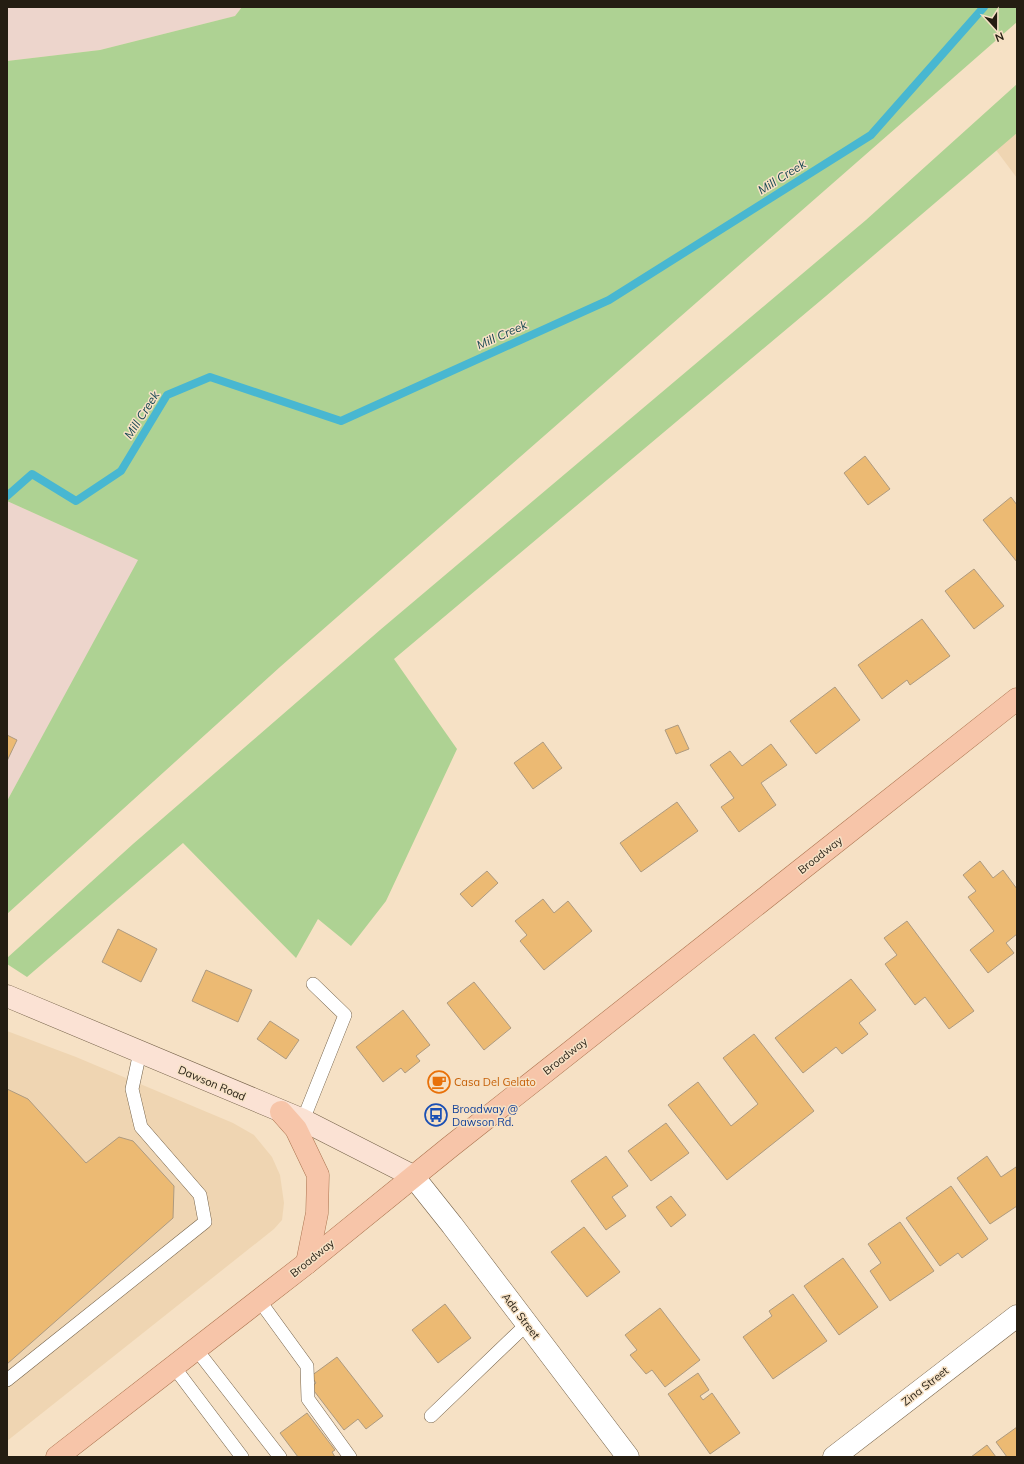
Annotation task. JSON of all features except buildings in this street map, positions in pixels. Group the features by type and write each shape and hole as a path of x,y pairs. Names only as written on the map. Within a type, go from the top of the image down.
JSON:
{"main road":[{"name":"Broadway","path":"57,1457 307,1263 413,1176 1017,699"},
{"path":"281,1112 296,1129 318,1175 317,1213 307,1263"}],"street":[{"name":"Dawson Road","path":"9,1000 140,1052 303,1120 413,1176"},
{"name":"Ada Street","path":"413,1176 628,1457"},
{"name":"Zina Street","path":"834,1457 1017,1316"}],"lane":[{"path":"303,1120 345,1015 314,984"},
{"path":"7,1380 205,1222 200,1195 141,1127 132,1089 140,1052"},
{"path":"259,1300 307,1366 308,1399 350,1457"},
{"path":"431,1416 527,1324"},
{"path":"196,1349 280,1457"},
{"path":"174,1367 242,1457"}],"shaded area":[{"path":"7,7 242,7 235,16 100,50 7,61"},
{"path":"1017,133 1017,178 996,150"},
{"path":"7,501 139,560 7,801"},
{"path":"7,1031 76,1057 233,1123 254,1135 272,1157 280,1175 284,1203 282,1220 274,1229 7,1441"}],"green space":[{"path":"242,7 1017,7 1017,22 280,667 7,914 7,801 138,560 7,501 7,61 100,50 235,16"},
{"path":"1017,84 1017,133 826,296 394,659 457,749 386,901 351,946 318,919 296,958 183,843 27,977 7,964 7,958 133,844 380,630 866,220"}],"waterway":[{"name":"Mill Creek","path":"7,496 32,474 76,501 121,471 167,395 210,377 341,421 609,300 871,135 984,7"}],"place":[{"name":"Casa Del Gelato","path":"439,1082"},
{"name":"Broadway @ Dawson Rd.","path":"436,1115"}]}
